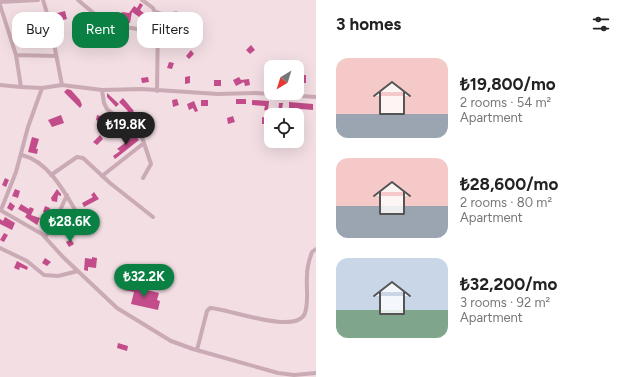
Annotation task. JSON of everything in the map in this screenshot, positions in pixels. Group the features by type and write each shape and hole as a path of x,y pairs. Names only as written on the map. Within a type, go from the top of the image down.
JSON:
{"street":[{"path":"21,87 16,55 0,4 38,0"},
{"path":"43,0 50,22 62,85"},
{"path":"78,0 110,27 137,29"},
{"path":"142,0 156,12"},
{"path":"156,48 157,91"},
{"path":"16,55 56,56"},
{"path":"0,84 42,88 62,85 102,90 142,89 218,94 255,93 316,97"},
{"path":"42,88 28,127 22,155 0,210 35,228 45,237 57,252 121,311 176,343 278,373 294,375 316,373"},
{"path":"102,90 104,103 107,109 141,137 144,143 151,164 143,178"},
{"path":"102,176 144,143"},
{"path":"22,155 36,160 52,175 67,195 80,218"},
{"path":"52,175 79,157 84,159 102,176 153,217"},
{"path":"45,237 52,228 67,195"},
{"path":"0,248 27,261 44,275 58,276 78,271"},
{"path":"197,350 207,312 210,308 268,321 296,321 300,319 305,313 308,293 307,274 311,253 316,249"}],"building":[{"path":"140,3 143,5 140,10 142,12 137,12 137,16 132,12 129,23 129,13 134,6 137,8"},
{"path":"65,11 67,19 64,20 64,12 61,12"},
{"path":"251,45 255,50 250,54 246,50"},
{"path":"191,50 194,54 189,59 186,56"},
{"path":"169,62 174,63 172,69 167,68"},
{"path":"304,75 306,75 306,83 304,83"},
{"path":"190,76 190,83 185,84 185,77"},
{"path":"148,77 149,82 142,83 141,78"},
{"path":"239,77 241,80 249,79 250,85 245,86 244,82 236,86 233,80"},
{"path":"214,80 221,80 221,86 214,86"},
{"path":"67,89 71,90 80,100 82,105 80,108 64,92"},
{"path":"107,93 119,104 116,107 107,97"},
{"path":"123,98 134,111 128,117 125,114 128,111 119,102"},
{"path":"177,99 179,105 173,107 172,100"},
{"path":"236,99 246,99 246,104 236,104"},
{"path":"201,100 208,100 208,106 201,106"},
{"path":"252,100 269,101 268,108 264,108 265,106 252,105"},
{"path":"194,101 198,111 195,112 193,108 189,110 187,104"},
{"path":"289,102 313,104 313,110 304,109 304,108 289,108"},
{"path":"279,103 283,103 282,108 279,108"},
{"path":"61,115 64,123 52,127 48,120"},
{"path":"97,115 103,117 101,122 96,120"},
{"path":"233,116 235,122 228,124 227,118"},
{"path":"262,117 264,117 264,124 262,124"},
{"path":"100,135 103,139 97,145 93,142"},
{"path":"135,135 139,140 115,159 113,156 120,151 117,149"},
{"path":"32,137 39,139 36,149 38,149 37,154 28,152"},
{"path":"5,178 9,180 6,187 2,185"},
{"path":"15,189 20,191 18,198 12,196"},
{"path":"57,189 61,196 58,195 57,202 52,201 51,198"},
{"path":"94,192 99,199 84,207 82,203 93,197 91,195"},
{"path":"10,202 15,206 12,211 7,208"},
{"path":"21,204 29,209 30,207 34,209 31,215 40,218 37,225 25,217 27,214 18,209"},
{"path":"45,206 50,208 48,214 43,212"},
{"path":"5,217 15,223 12,230 0,224 0,219 3,221"},
{"path":"62,218 72,225 67,231 57,225"},
{"path":"4,233 8,235 4,242 0,240"},
{"path":"71,239 74,244 69,247 66,242"},
{"path":"92,257 97,258 96,268 88,267 88,271 84,270 85,258 92,259"},
{"path":"45,258 51,262 47,266 42,263"},
{"path":"17,261 28,267 27,270 20,267 19,270 14,268"},
{"path":"126,285 159,293 157,300 160,301 158,310 131,304 134,292 124,290"},
{"path":"118,343 128,346 127,351 117,348"}]}
